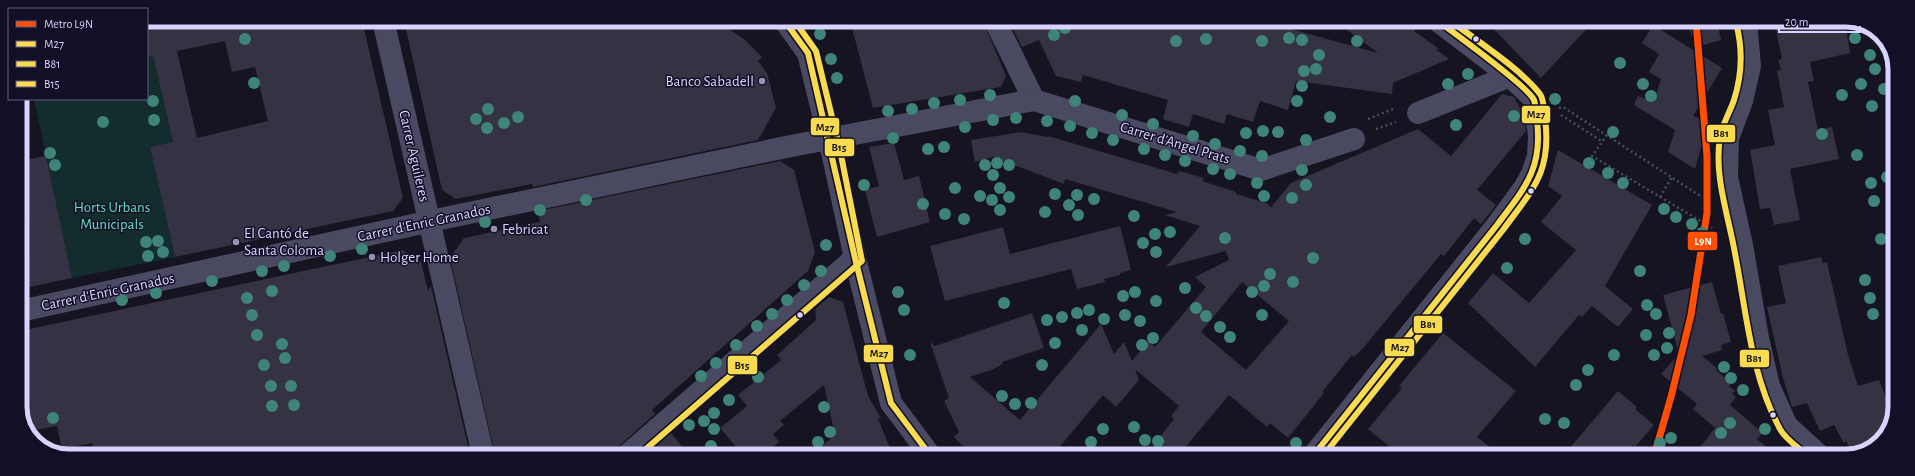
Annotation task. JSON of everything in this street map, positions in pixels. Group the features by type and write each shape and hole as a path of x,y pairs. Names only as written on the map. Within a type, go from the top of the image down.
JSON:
{"street":[{"name":"Carrer Aguileres","path":"385,27 482,449"},
{"path":"789,27 808,53 855,258 891,403 925,449"},
{"path":"998,27 1034,100"},
{"path":"1319,449 1497,225 1532,174 1538,156 1539,136 1534,99 1510,76 1446,27"},
{"path":"1746,27 1750,66 1742,101 1728,138 1727,177 1742,245 1758,338 1769,386 1787,426 1812,449"},
{"path":"1409,110 1510,76"},
{"name":"Carrer d'Angel Prats","path":"829,140 1034,100 1261,170 1359,130"},
{"name":"Carrer d'Enric Granados","path":"27,309 429,223 829,140"},
{"path":"634,449 855,258"}],"path":[{"path":"1563,107 1709,201"},
{"path":"1359,130 1409,110"},
{"path":"1359,130 1409,110"},
{"path":"1558,113 1603,142"},
{"path":"1607,136 1592,156 1712,228"},
{"path":"1660,197 1672,177"}],"green space":[{"name":"Horts Urbans Municipals","path":"153,56 173,142 150,147 175,257 72,278 34,100 148,100 148,57"}],"building":[{"path":"148,27 364,27 403,198 393,211 175,257 150,147 173,142 153,56 148,57","holes":["225,41 232,72 255,67 268,121 197,138 177,51"]},
{"path":"406,27 726,27 744,39 762,57 758,61 767,73 776,108 758,140 533,187 532,184 456,199 442,190"},
{"path":"852,27 986,27 1006,76 1001,87 873,108"},
{"path":"1012,27 1284,27 1378,53 1343,27 1417,27 1414,31 1438,48 1437,50 1449,59 1393,83 1392,94 1296,81 1288,110 1260,101 1253,122 1227,114 1224,124 1193,114 1189,127 1163,119 1168,100 1083,75 1081,82 1056,76 1039,40 1022,47"},
{"path":"1492,27 1588,27 1541,78"},
{"path":"1652,27 1656,27 1722,68 1693,116 1711,123 1702,148 1701,147 1695,169 1668,152 1675,130 1634,105 1638,96 1654,102 1661,79 1649,72 1659,54 1642,43"},
{"path":"1688,27 1718,27 1721,40 1696,47"},
{"path":"1775,27 1846,27 1850,53 1810,62 1814,81 1808,82 1818,130 1832,127 1839,159 1790,169 1800,220 1774,225 1770,208 1760,209 1750,150 1775,145 1768,110 1784,107 1777,71 1781,70 1778,60 1782,59"},
{"path":"1502,94 1514,97 1523,114 1526,131 1477,190 1496,205 1481,224 1474,218 1444,256 1441,254 1364,347 1354,357 1352,355 1288,438 1270,423 1267,427 1229,395 1184,449 1150,449 1174,419 1171,416 1179,406 1135,369 1139,380 1116,407 1103,395 1058,449 966,449 954,437 959,432 944,401 949,398 930,342 935,346 1032,313 1044,348 1002,362 1003,364 991,370 970,377 1020,420 1101,324 1114,354 1124,342 1132,361 1148,341 1155,347 1206,287 1195,277 1229,260 1226,251 1166,267 1200,226 1165,215 1177,212 1065,179 1064,184 993,157 975,162 971,140 1021,132 1048,136 1177,174 1179,171 1204,178 1202,181 1236,192 1236,194 1266,203 1271,207 1291,183 1418,129 1451,156","holes":["1242,282 1289,321 1246,370 1201,332"]},
{"path":"894,143 904,180 919,176 930,222 877,237 865,190 879,186 869,147"},
{"path":"1558,150 1652,205 1605,286 1633,309 1618,327 1592,306 1582,317 1579,315 1535,367 1468,303 1493,273 1529,303 1576,250 1541,222 1562,196 1548,186"},
{"path":"46,156 72,278 27,288 27,160"},
{"path":"780,161 794,170 815,252 808,271 652,410 655,414 619,446 618,449 494,449 450,258 464,238 540,222 538,211"},
{"path":"1120,226 1131,270 1120,273 1120,275 1104,279 1105,282 1077,289 1071,269 945,301 930,246 1003,227 1010,254"},
{"path":"403,250 421,262 428,291 431,286 469,449 94,449 92,443 62,448 57,426 34,430 30,423 27,410 27,330"},
{"path":"1821,257 1823,263 1827,262 1848,355 1858,386 1879,380 1888,402 1885,423 1876,437 1864,445 1850,448 1846,441 1844,443 1834,425 1820,431 1807,403 1792,407 1783,378 1767,307 1786,303 1778,266"},
{"path":"1712,282 1731,342 1721,345 1722,350 1702,356 1717,368 1716,370 1731,383 1729,386 1735,391 1732,394 1736,397 1730,405 1763,433 1757,439 1769,449 1698,449 1715,428 1693,409 1697,404 1661,374 1679,354 1663,295"},
{"path":"829,297 843,302 868,396 881,418 878,419 890,449 818,449 835,435 824,385 780,421 784,425 773,434 779,442 770,449 738,449 720,428 747,406 738,395 781,360 777,355 816,320 815,309"},
{"path":"1443,333 1516,391 1477,437 1492,449 1392,449 1368,429 1402,388 1399,386"},
{"path":"1618,391 1637,407 1635,409 1654,425 1635,447 1633,445 1630,449 1569,449"},
{"path":"671,433 684,449 653,449"}],"metro line":[{"name":"L9N","path":"1656,449 1671,397 1691,315 1707,213 1707,156 1696,27"}],"transit line":[{"name":"M27","path":"789,27 808,53 855,258 891,403 926,449"},
{"name":"B15","path":"646,449 862,261 840,150 816,51 799,27"},
{"name":"M27","path":"1319,449 1497,225 1523,189 1534,166 1538,138 1534,100 1529,93 1506,72 1446,27"},
{"name":"B81","path":"1329,449 1503,230 1531,191 1543,166 1546,153 1546,137 1544,105 1540,94 1510,65 1459,27"},
{"name":"B81","path":"1737,27 1740,42 1741,62 1737,91 1722,128 1720,137 1719,165 1722,193 1734,248 1755,363 1770,408 1782,433 1800,449"}],"place":[{"name":"Banco Sabadell","path":"762,81"},
{"name":"Febricat","path":"494,229"},
{"name":"El Cantó de Santa Coloma","path":"236,242"},
{"name":"Holger Home","path":"372,257"}]}
